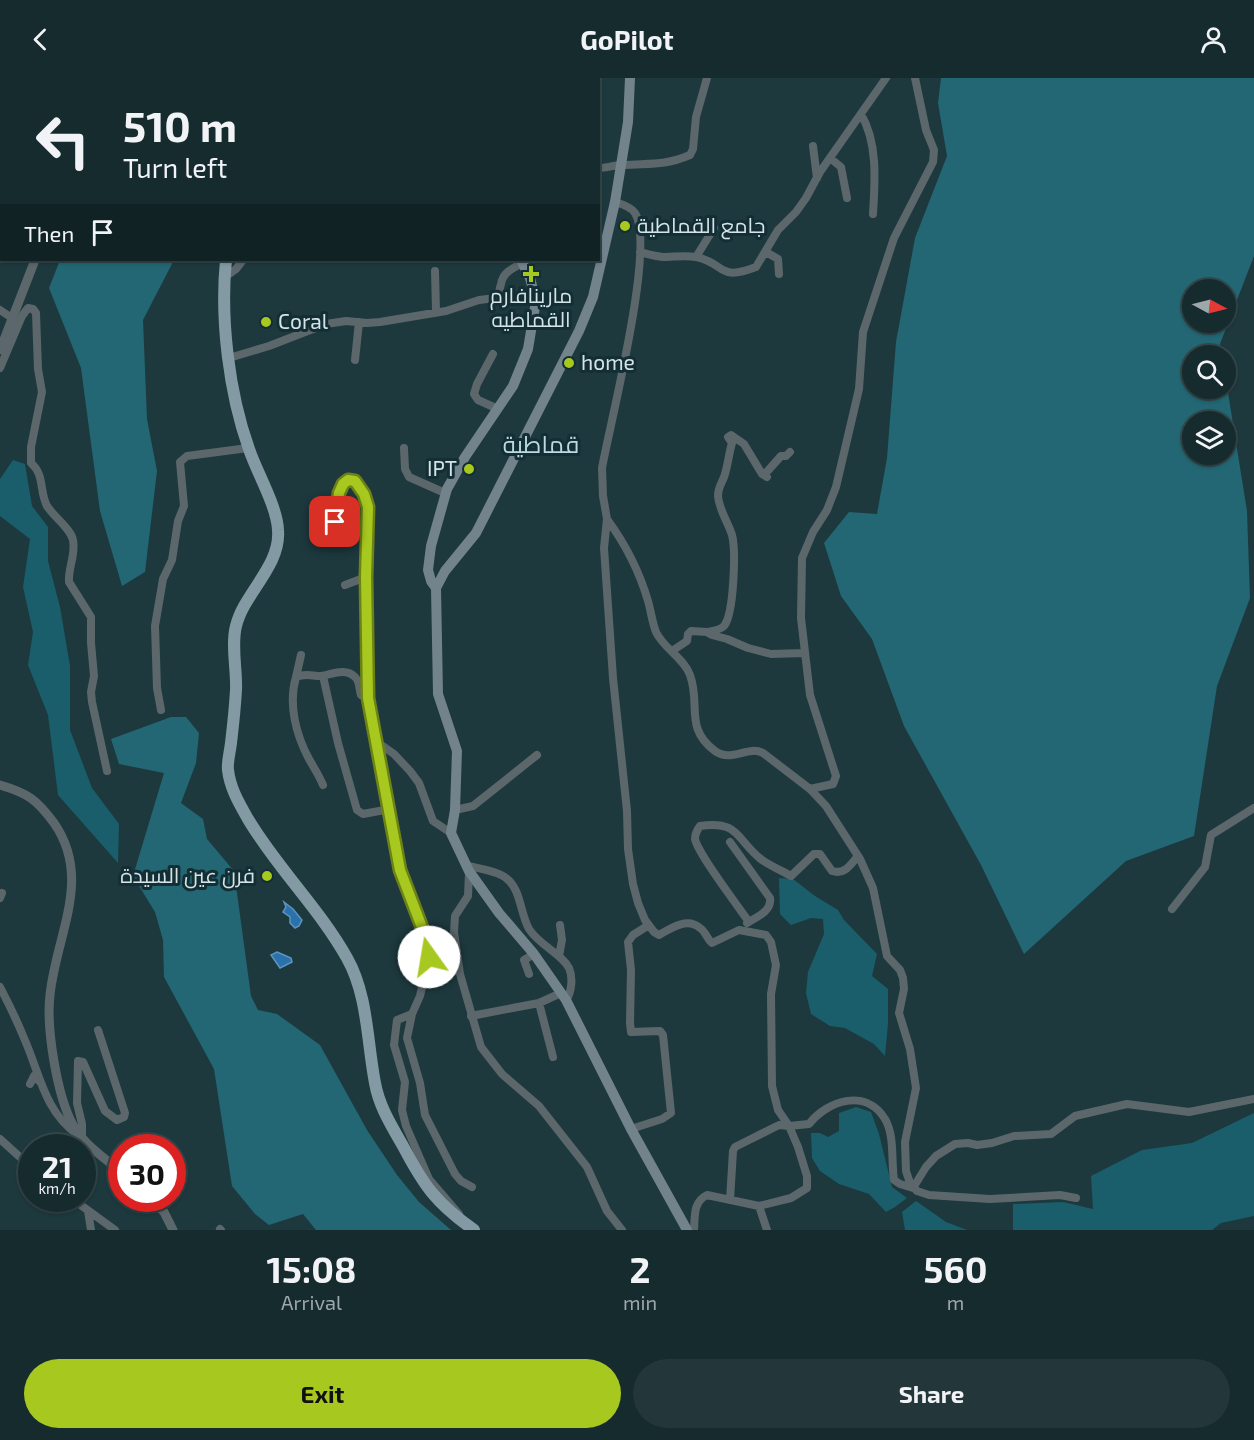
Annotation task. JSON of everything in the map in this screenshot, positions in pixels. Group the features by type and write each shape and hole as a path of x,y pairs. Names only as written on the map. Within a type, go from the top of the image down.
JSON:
{"main road":[{"path":"630,78 628,122 622,165 593,297 579,331 476,533 445,571 436,588 438,694 457,751 455,810 451,833 467,868 499,913 534,954 564,997 631,1129 687,1230"},
{"path":"226,261 229,358 249,448 278,530 271,561 235,627 236,689 228,768 234,795 259,838 313,907 348,959 357,980 365,1017 375,1086 388,1122 424,1185 446,1210 471,1228"},
{"path":"436,588 428,570 431,546 445,493 465,457 513,386 528,349 536,301 522,261"}],"street":[{"path":"600,168 656,165 690,155 693,149 696,117 707,78"},
{"path":"640,252 660,257 696,257 725,273 735,274 756,267 778,230 796,212 830,158 886,78"},
{"path":"810,789 833,784 837,776 810,695 801,618 802,558 813,532 827,510 836,487 859,389 862,332 894,238 933,162 934,150 926,130 915,78"},
{"path":"861,114 866,123 874,164 873,214"},
{"path":"813,147 817,178"},
{"path":"830,158 841,167 847,198"},
{"path":"615,202 630,208 637,216 640,252 635,301 602,468 607,519 604,548 613,678 627,811 628,849 638,903 649,925 659,935 678,925 693,924 700,927 712,943 739,930 769,908 770,898 730,842"},
{"path":"696,257 714,228"},
{"path":"766,252 778,259 779,274"},
{"path":"0,350 34,261"},
{"path":"225,277 242,261"},
{"path":"229,358 269,346 314,327 346,321 380,322 496,298 505,274 522,261"},
{"path":"435,271 436,312"},
{"path":"0,368 22,316 28,308 33,309 36,313 38,369 42,392 31,447 31,463 39,470 45,502 56,520 73,537 74,560 69,582 91,616 94,676 92,702 107,771"},
{"path":"0,310 12,318"},
{"path":"355,360 359,322"},
{"path":"493,354 474,394 478,400 498,409"},
{"path":"672,651 687,641 691,631 719,630 729,619 733,590 733,541 721,510 718,494 719,484 725,476 732,443 728,437 731,435 744,444 765,476 782,456 790,452"},
{"path":"161,710 157,688 155,626 163,579 172,560 178,520 184,506 180,462 187,456 249,448"},
{"path":"404,448 405,469 409,477 445,493"},
{"path":"333,537 340,489 348,480 355,481 364,494 368,507 366,577 368,698 400,870 423,930 429,957 407,1038 420,1083 425,1115 455,1174 461,1181 472,1187"},
{"path":"607,519 624,541 632,558 656,632 690,674 695,719 700,736 717,753 723,755 760,751 810,789 826,806 858,856 873,888 886,956 900,970 903,978 904,988 899,1014 910,1049 916,1088 905,1142 908,1181 921,1194 990,1198 1050,1195 1076,1198"},
{"path":"345,585 366,577"},
{"path":"707,632 748,648 771,654 805,653"},
{"path":"301,656 293,694 294,719 322,784"},
{"path":"296,677 308,674 323,676 342,672 351,674 358,682 359,692 368,698"},
{"path":"323,676 338,743 357,810 363,814 390,809"},
{"path":"377,742 394,754 410,771 419,783 433,821 451,833"},
{"path":"455,810 473,806 537,755"},
{"path":"0,785 32,797 57,828 70,854 73,878 49,997 49,1022 60,1088 72,1124 79,1134"},
{"path":"1172,909 1205,867 1211,835 1254,808"},
{"path":"750,922 695,840 700,826 730,827 762,860 791,876 814,854 820,854 832,871 839,873 844,871 858,856"},
{"path":"471,1016 570,995 571,978 569,967 559,956 544,947 528,928 512,884 504,876 467,868 468,896 455,916 454,932 460,974 471,1016 481,1047 502,1074 539,1106 587,1167 607,1211 622,1230"},
{"path":"559,956 562,940 560,925"},
{"path":"631,1129 662,1119 670,1113 663,1035 660,1031 653,1030 631,1032 631,970 628,942 633,935 649,925"},
{"path":"694,1230 696,1205 700,1198 706,1195 759,1206 791,1198 807,1188 807,1176 789,1126 778,1110 772,1086 771,994 776,965 774,953 766,935 739,930"},
{"path":"529,974 524,960 534,954"},
{"path":"0,987 25,1038 49,1104 66,1127 76,1134"},
{"path":"539,1003 553,1057"},
{"path":"412,1014 397,1020 394,1034 394,1045 405,1082 402,1110 406,1126 429,1179 471,1228"},
{"path":"82,1134 77,1103 78,1061 83,1062 105,1111 117,1120 124,1117 125,1113 98,1030"},
{"path":"30,1084 34,1076 41,1083"},
{"path":"913,1188 936,1156 955,1144 977,1145 1014,1136 1050,1134 1075,1116 1127,1104 1189,1112 1254,1099"},
{"path":"730,1200 735,1148 779,1125 809,1124 819,1113 839,1101 856,1100 875,1107 885,1120 890,1133 894,1180 913,1188"},
{"path":"0,1139 18,1155"},
{"path":"96,1150 108,1161"},
{"path":"759,1206 767,1230"},
{"path":"88,1212 91,1230"},
{"path":"89,1212 115,1230"},
{"path":"164,1212 172,1230"}],"shaded area":[{"path":"941,78 1254,78 1254,256 1236,303 1236,279 1182,279 1182,333 1224,333 1220,345 1182,345 1182,399 1229,399 1231,411 1182,411 1182,465 1236,465 1236,442 1247,511 1250,598 1217,686 1194,836 1126,861 1024,954 981,865 904,726 872,639 841,596 824,543 849,512 877,514 887,458 896,342 915,238 947,156 938,103"},
{"path":"60,261 173,261 143,320 147,419 157,471 145,572 122,586 100,511 81,368 49,288"},
{"path":"13,460 25,464 32,506 48,527 48,561 60,607 70,666 70,730 92,788 119,824 118,863 58,795 48,715 28,665 33,632 23,587 30,539 0,516 0,479"},
{"path":"171,717 186,717 199,733 196,763 181,803 203,819 207,839 234,871 251,996 258,1010 277,1014 320,1045 367,1130 397,1175 419,1202 451,1230 316,1230 303,1214 269,1225 255,1214 232,1186 214,1069 164,977 163,940 155,912 133,876 164,773 119,764 111,739"},
{"path":"779,878 793,879 838,910 844,920 877,954 872,976 888,989 885,1056 874,1044 845,1028 830,1026 811,1014 806,993 808,972 824,934 823,919 811,918 791,925 780,914"},
{"path":"856,1107 871,1112 892,1187 907,1198 886,1212 869,1194 839,1184 820,1171 812,1158 811,1133 820,1133 828,1137 839,1131 839,1113"},
{"path":"1254,1113 1254,1216 1221,1223 1212,1230 1013,1230 1013,1204 1063,1202 1093,1209 1091,1176 1142,1150 1192,1143"},
{"path":"916,1201 946,1222 967,1230 905,1230 902,1212"}],"water":[{"path":"284,902 302,920 299,926 295,928 290,923 290,917 283,912 286,907"},
{"path":"277,952 291,958 292,962 280,968 271,955"}],"place":[{"name":"جامع القماطية","path":"625,226"},
{"name":"مارينافارم القماطيه","path":"531,274"},
{"name":"Coral","path":"266,322"},
{"name":"home","path":"569,363"},
{"name":"IPT","path":"469,469"},
{"name":"فرن عين السيدة","path":"267,876"}],"district":[{"name":"قماطية","path":"541,445"}],"route":[{"path":"335,522 340,489 348,480 355,481 364,494 368,507 366,577 368,698 400,870 423,930 429,957"}]}
